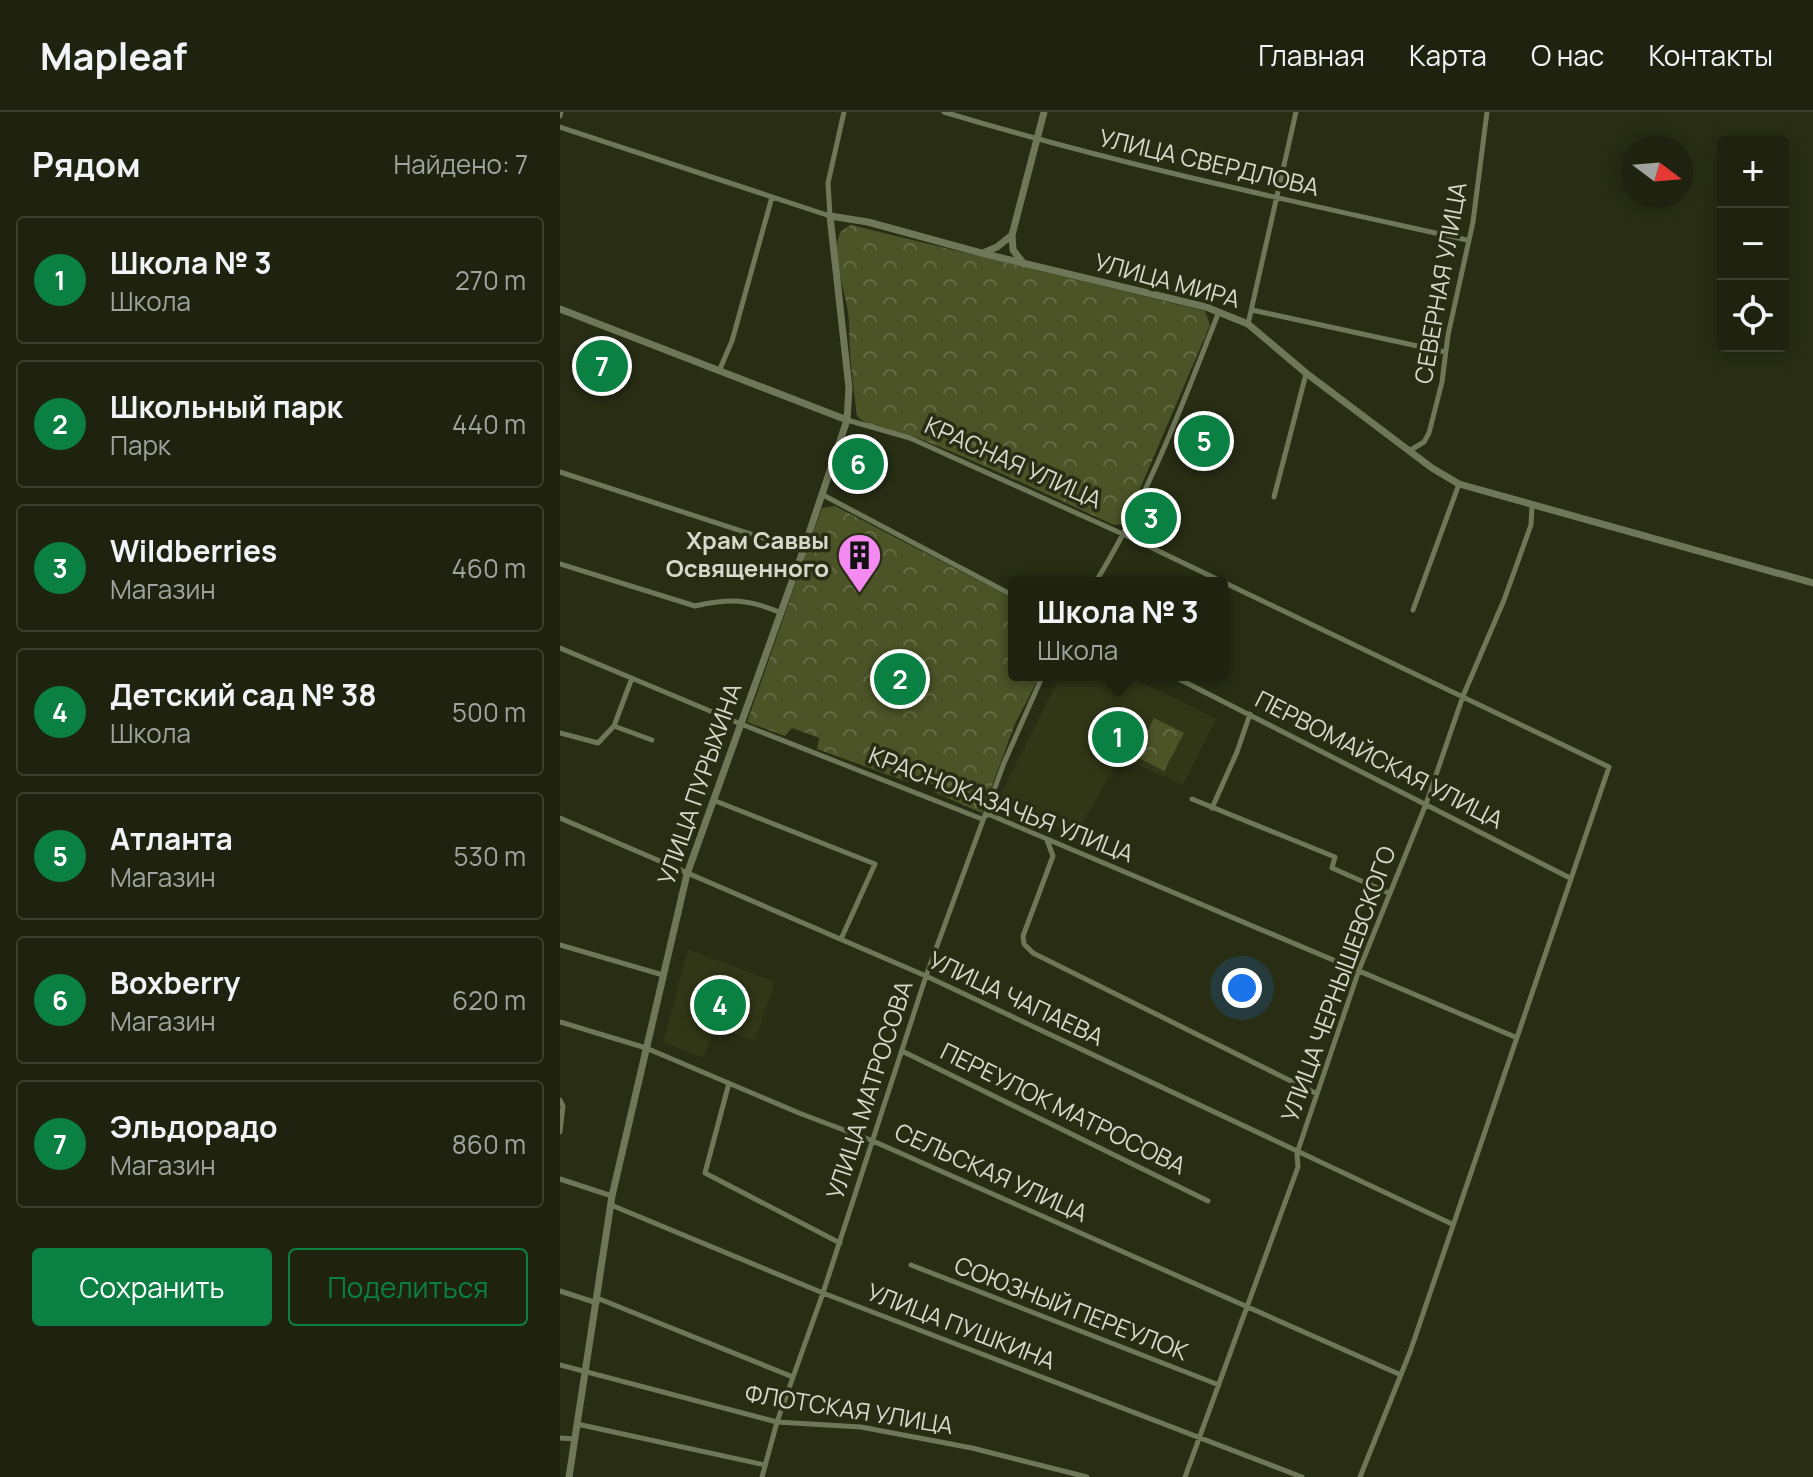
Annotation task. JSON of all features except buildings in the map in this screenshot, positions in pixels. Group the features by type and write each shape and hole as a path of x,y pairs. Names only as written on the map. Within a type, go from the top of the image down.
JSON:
{"street":[{"name":"УЛИЦА ПУРЫХИНА","path":"569,1477 611,1200 687,874 847,420 849,388 828,183 844,112"},
{"name":"УЛИЦА СВЕРДЛОВА","path":"944,112 1037,140 1467,240"},
{"path":"1024,264 1013,250 1012,235 1044,112"},
{"path":"1248,324 1296,112"},
{"name":"СЕВЕРНАЯ УЛИЦА","path":"1409,451 1424,442 1429,433 1442,382 1445,352 1473,222 1487,112"},
{"name":"УЛИЦА МИРА","path":"560,127 830,216 868,222 1024,264 1206,307 1248,324 1306,373 1409,451 1459,484 1813,583"},
{"path":"719,371 732,341 772,197"},
{"path":"981,253 997,247 1012,235"},
{"name":"КРАСНАЯ УЛИЦА","path":"560,309 847,420 910,438 1213,577"},
{"name":"УЛИЦА МИРА","path":"1252,310 1445,352"},
{"path":"1099,577 1125,535 1175,423 1218,314"},
{"path":"1274,497 1306,373"},
{"path":"560,472 803,551"},
{"path":"1413,610 1459,484"},
{"path":"823,495 1008,593"},
{"name":"УЛИЦА ЧЕРНЫШЕВСКОГО","path":"1185,1477 1298,1167 1297,1153 1359,970 1426,804 1463,696 1509,585 1531,525 1532,506"},
{"path":"560,564 695,606 711,602 752,601 781,613"},
{"name":"КРАСНАЯ УЛИЦА","path":"1228,584 1609,767 1584,846 1570,878"},
{"name":"КРАСНОКАЗАЧЬЯ УЛИЦА","path":"560,648 741,724 982,819 988,814 1515,1037"},
{"path":"560,733 598,743 614,726 632,678"},
{"name":"УЛИЦА МАТРОСОВА","path":"762,1477 777,1422 840,1243 926,976 982,819 1040,681"},
{"name":"ПЕРВОМАЙСКАЯ УЛИЦА","path":"1183,681 1570,878"},
{"path":"1212,808 1250,714"},
{"path":"614,726 652,740"},
{"path":"1192,799 1335,857 1332,868 1389,893"},
{"path":"713,800 875,864 841,939"},
{"name":"УЛИЦА ЧАПАЕВА","path":"560,818 926,976 1452,1224"},
{"path":"1047,839 1053,856 1023,936 1024,944 1033,953 1317,1094"},
{"path":"1360,1477 1401,1375 1474,1167 1570,878"},
{"path":"560,945 663,975"},
{"name":"СЕЛЬСКАЯ УЛИЦА","path":"560,1022 646,1048 873,1141 1249,1305 1401,1375"},
{"name":"ПЕРЕУЛОК МАТРОСОВА","path":"902,1051 1208,1201"},
{"path":"729,1083 705,1173 840,1243"},
{"path":"560,1100 563,1106 560,1132"},
{"name":"УЛИЦА ПУШКИНА","path":"560,1179 823,1293 1302,1477"},
{"name":"СОЮЗНЫЙ ПЕРЕУЛОК","path":"911,1265 1219,1385"},
{"path":"560,1291 597,1301 793,1377"},
{"name":"ФЛОТСКАЯ УЛИЦА","path":"560,1365 777,1422 861,1427 972,1448 1087,1477"},
{"path":"577,1424 765,1465"},
{"path":"560,1438 575,1439"}],"shaded area":[{"path":"1058,681 1139,681 1216,719 1183,785 1120,757 1076,835 997,802"},
{"path":"688,949 775,982 755,1041 715,1028 703,1058 663,1042"}],"green space":[{"path":"851,225 1205,311 1210,325 1125,524 1114,525 965,458 915,437 869,424 857,416 848,313 837,252 841,231"},
{"path":"835,506 1008,596 1008,681 1037,681 1015,724 982,813 934,792 934,785 911,776 908,782 817,749 819,738 792,728 785,736 747,722 822,508"},
{"path":"1154,718 1184,733 1164,771 1135,756"}],"place":[{"name":"Эльдорадо","path":"602,366"},
{"name":"Атланта","path":"1204,441"},
{"name":"Boxberry","path":"858,464"},
{"name":"Wildberries","path":"1151,518"},
{"name":"Храм Саввы Освященного","path":"860,594"},
{"name":"Школьный парк","path":"900,679"},
{"name":"Школа № 3","path":"1118,737"},
{"name":"Детский сад № 38","path":"720,1005"}]}
